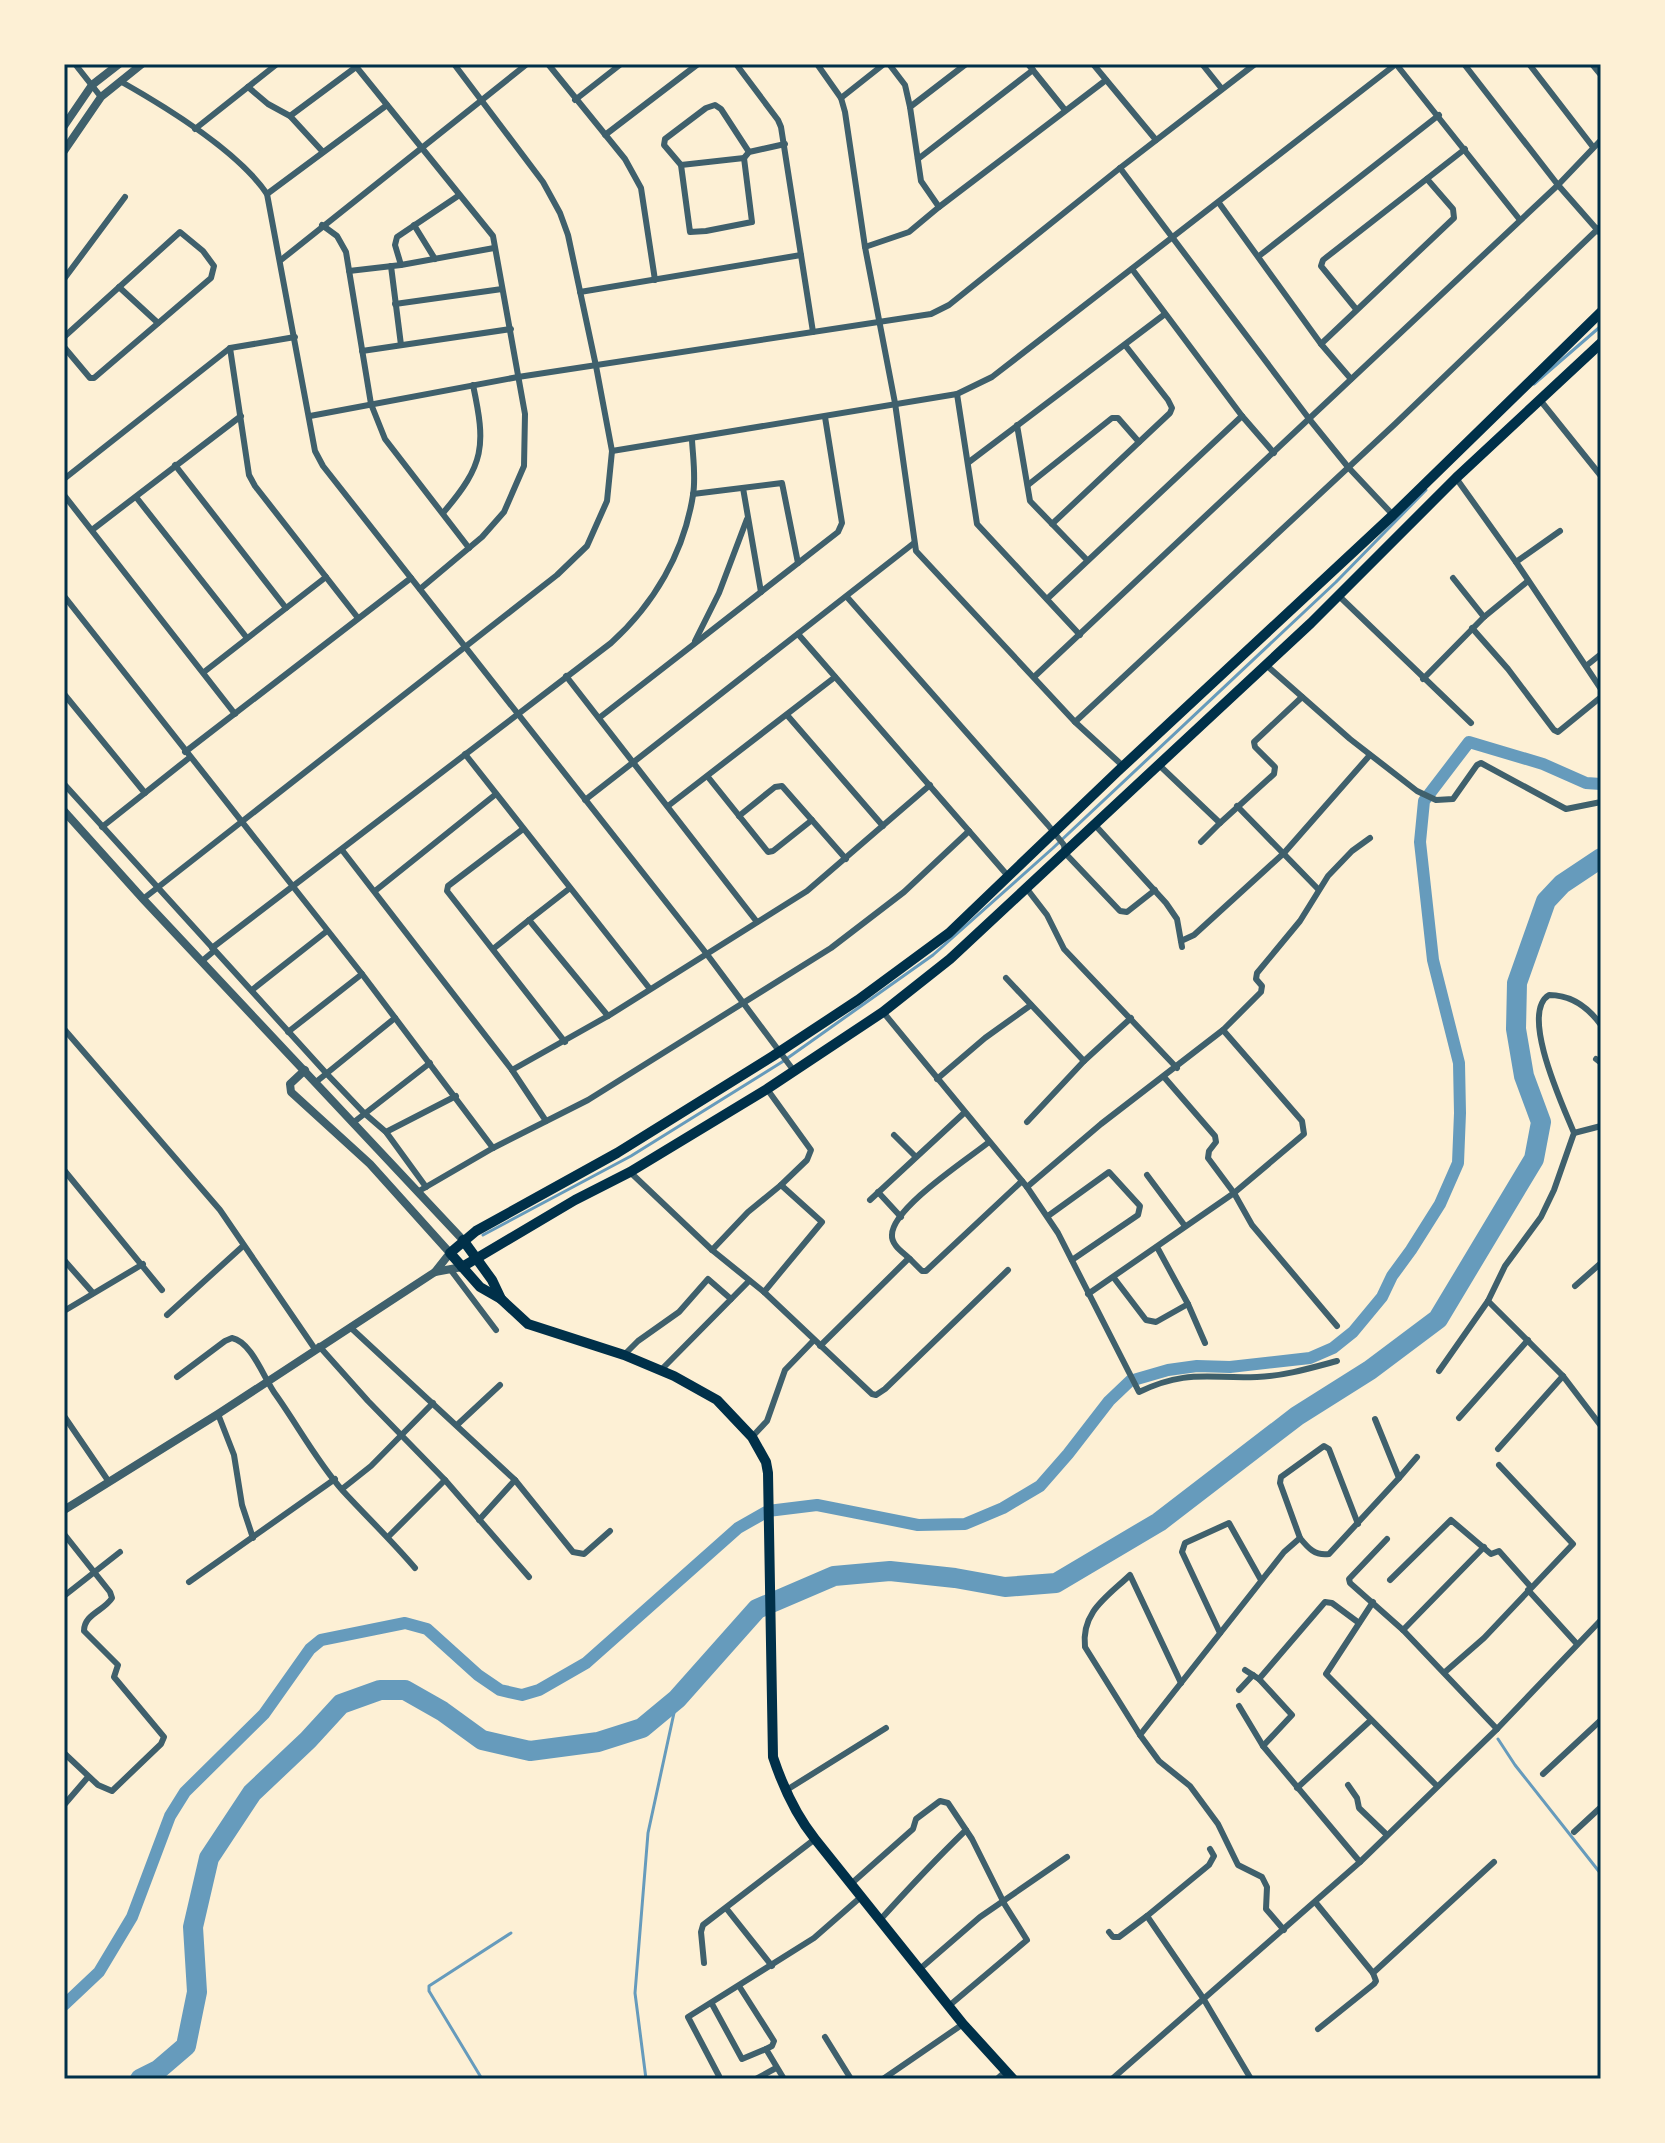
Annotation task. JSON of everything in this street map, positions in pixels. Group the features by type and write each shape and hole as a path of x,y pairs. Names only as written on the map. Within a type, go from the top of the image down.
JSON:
{"main road":[{"path":"501,1299 480,1287 462,1267 446,1257 463,1240 617,1153 883,1012 950,959 997,901 1009,877 1055,834 1125,777 1303,614 1393,515 1601,312"},
{"path":"462,1267 575,1200 630,1172 767,1089 787,1061 858,1000 997,901 1027,889 1065,849 1095,825 1125,777 1158,764 1266,665 1303,614 1339,596 1456,478 1601,343"},
{"path":"463,1240 478,1258 501,1299 519,1318 535,1327 661,1370 717,1400 752,1437 766,1462 773,1757 785,1791 800,1820 815,1839 963,2024 1010,2075"}],"street":[{"path":"75,64 101,97"},
{"path":"64,126 92,85 119,64"},
{"path":"64,151 101,97 142,64"},
{"path":"195,129 277,64"},
{"path":"143,899 557,575 587,546 607,501 612,451 580,292 560,213 543,182 454,64"},
{"path":"281,260 527,64"},
{"path":"548,64 625,159 641,188 655,280"},
{"path":"575,100 621,64"},
{"path":"605,135 698,64"},
{"path":"736,64 778,120 785,144 813,332"},
{"path":"817,64 841,98 849,130 865,247 881,322 914,543 919,557 1125,777"},
{"path":"841,98 886,64 905,85 923,186 939,207"},
{"path":"910,107 966,64"},
{"path":"1093,64 1156,140"},
{"path":"1202,64 1222,89"},
{"path":"310,416 518,377 931,314 949,305 1255,64"},
{"path":"612,451 957,394 992,377 1396,64 1520,220"},
{"path":"1075,722 1600,230 1558,185 1464,64"},
{"path":"1529,64 1593,147"},
{"path":"1592,64 1601,75"},
{"path":"290,116 355,65 493,236 525,414 524,466 504,512 482,537 420,589"},
{"path":"918,159 1030,67 1065,110"},
{"path":"865,247 900,237 1106,80"},
{"path":"120,81 195,129 256,177 267,194 315,451 323,466 706,953 787,1061"},
{"path":"248,87 268,104 290,116 323,152"},
{"path":"267,194 387,105"},
{"path":"715,105 721,109 746,155 752,222 698,232 689,230 681,165 664,145 665,139 715,105"},
{"path":"1259,256 1439,115"},
{"path":"1034,677 1310,420 1558,185 1601,140"},
{"path":"681,165 746,155 785,144"},
{"path":"1356,309 1321,262 1465,149"},
{"path":"1123,170 1310,420 1393,515"},
{"path":"1321,344 1454,218 1453,209 1427,179"},
{"path":"401,265 394,241 458,196"},
{"path":"64,279 125,197"},
{"path":"1219,203 1321,344 1351,379"},
{"path":"322,225 342,243 371,404 385,439 469,548"},
{"path":"414,225 435,259"},
{"path":"64,337 180,232 203,251 214,266 211,278 94,378 90,378 64,347"},
{"path":"349,271 494,248"},
{"path":"580,292 801,255"},
{"path":"391,266 401,345"},
{"path":"1132,269 1242,416 1274,453"},
{"path":"119,287 158,323"},
{"path":"395,304 502,289"},
{"path":"969,462 1165,314"},
{"path":"362,351 511,329"},
{"path":"64,479 230,348 295,337"},
{"path":"1052,524 1168,417 1172,408 1125,345"},
{"path":"230,348 247,466 255,486 358,618"},
{"path":"443,513 463,490 479,454 482,426 473,385"},
{"path":"957,394 977,524 1080,635"},
{"path":"1540,400 1601,476"},
{"path":"92,530 241,416"},
{"path":"1047,599 1242,416"},
{"path":"599,718 838,532 841,526 825,417"},
{"path":"1028,485 1112,418 1118,418 1139,442"},
{"path":"1017,425 1030,501 1087,560"},
{"path":"202,961 292,886 611,643 645,608 677,549 693,494 692,440"},
{"path":"175,465 286,608"},
{"path":"1456,478 1601,689"},
{"path":"693,494 779,482 784,485 798,563"},
{"path":"743,488 761,592"},
{"path":"64,495 235,714"},
{"path":"136,497 247,638"},
{"path":"693,644 719,593 747,519"},
{"path":"1516,562 1560,531"},
{"path":"585,800 914,543"},
{"path":"204,672 326,577"},
{"path":"102,827 235,714 411,578"},
{"path":"1453,578 1484,617"},
{"path":"1423,679 1472,628 1528,581"},
{"path":"64,596 362,974 493,1148"},
{"path":"1339,596 1471,723"},
{"path":"847,597 1120,911 1127,912 1155,890"},
{"path":"1472,628 1554,730 1558,732 1601,697"},
{"path":"798,634 1009,877"},
{"path":"1586,666 1601,654"},
{"path":"1266,665 1370,755 1421,794 1444,802 1453,799 1481,763 1566,809 1601,802"},
{"path":"566,676 757,922"},
{"path":"668,806 835,677"},
{"path":"64,694 145,793"},
{"path":"1201,842 1275,770 1254,745 1255,739 1302,697"},
{"path":"787,715 883,826"},
{"path":"465,754 650,989"},
{"path":"1095,825 1155,890 1177,919 1182,944 1284,853 1370,755"},
{"path":"1158,764 1220,823"},
{"path":"708,777 765,850 771,852 812,820"},
{"path":"64,784 288,1032 364,1113 386,1132 422,1189 463,1240"},
{"path":"739,816 779,785 785,788 846,859"},
{"path":"512,1070 608,1016 818,884 930,785"},
{"path":"375,891 496,794"},
{"path":"1237,806 1318,889"},
{"path":"64,811 292,1057 382,1152 422,1189"},
{"path":"523,829 448,886 447,890 565,1042"},
{"path":"422,1189 493,1148 588,1100 831,948 904,892 969,831"},
{"path":"989,1142 962,1165 945,1174 893,1228 891,1237 922,1271 926,1271 1025,1184 1223,1030 1261,992 1262,986 1256,975 1305,914 1318,889 1336,866 1370,838"},
{"path":"342,850 512,1070 546,1121"},
{"path":"493,949 570,888"},
{"path":"1027,889 1047,915 1064,949 1177,1068"},
{"path":"529,920 608,1016"},
{"path":"252,990 327,931"},
{"path":"288,1032 362,974"},
{"path":"1006,978 1084,1061"},
{"path":"1439,1371 1488,1301 1505,1266 1532,1231 1548,1203 1574,1133 1552,1080 1538,1019 1539,1005 1549,995 1564,996 1583,1005 1601,1025"},
{"path":"937,1079 985,1038 1031,1005"},
{"path":"883,1012 1048,1216 1139,1392 1184,1375 1256,1377 1291,1374 1337,1361"},
{"path":"316,1082 395,1018"},
{"path":"1027,1122 1084,1061 1131,1018"},
{"path":"64,1029 220,1210 317,1347 445,1480 529,1577"},
{"path":"1088,1294 1234,1193 1299,1140 1304,1129 1302,1121 1223,1030"},
{"path":"292,1057 304,1048"},
{"path":"354,1122 430,1063"},
{"path":"305,1070 290,1084 291,1092 370,1164 446,1257 450,1270 496,1330"},
{"path":"1164,1077 1215,1136 1216,1142 1208,1158 1234,1193 1252,1225 1337,1326"},
{"path":"712,1250 748,1212 807,1160 811,1150 767,1089"},
{"path":"386,1132 456,1096"},
{"path":"870,1200 964,1113"},
{"path":"1574,1133 1601,1126"},
{"path":"894,1135 916,1157"},
{"path":"370,1164 382,1152"},
{"path":"64,1170 162,1290"},
{"path":"630,1172 872,1394 876,1395 1008,1270"},
{"path":"1048,1216 1109,1172 1140,1206 1138,1215 1072,1260"},
{"path":"1147,1175 1185,1226"},
{"path":"764,1292 822,1222 781,1185"},
{"path":"878,1192 901,1217"},
{"path":"167,1315 243,1246"},
{"path":"1157,1247 1205,1343"},
{"path":"64,1510 435,1272 446,1257"},
{"path":"752,1437 767,1421 785,1370 910,1259"},
{"path":"64,1260 93,1293"},
{"path":"64,1311 143,1264"},
{"path":"1575,1286 1601,1265"},
{"path":"435,1272 462,1267"},
{"path":"1114,1278 1146,1320 1151,1322 1188,1304"},
{"path":"624,1355 638,1341 679,1312 708,1279 731,1299"},
{"path":"661,1370 749,1281"},
{"path":"1488,1301 1563,1376 1601,1426"},
{"path":"350,1327 515,1480 573,1552 584,1554 610,1531"},
{"path":"177,1377 225,1341 236,1338 248,1347 266,1381 342,1489 389,1536 415,1568"},
{"path":"1459,1418 1528,1340"},
{"path":"1498,1449 1563,1376"},
{"path":"457,1425 500,1385"},
{"path":"342,1489 402,1436 433,1403"},
{"path":"218,1414 234,1455 242,1505 253,1538"},
{"path":"64,1416 109,1482"},
{"path":"1375,1419 1399,1478"},
{"path":"1358,1524 1329,1449 1324,1446 1281,1477 1280,1483 1300,1538 1309,1549 1326,1555 1358,1524 1417,1457"},
{"path":"1445,1672 1484,1638 1573,1544 1499,1465"},
{"path":"189,1582 335,1479"},
{"path":"389,1536 445,1480"},
{"path":"479,1520 515,1480"},
{"path":"1390,1580 1451,1520 1491,1554 1499,1551 1577,1644"},
{"path":"1220,1633 1182,1552 1185,1543 1229,1523 1261,1580"},
{"path":"64,1534 112,1598 84,1623 84,1631 118,1665 114,1677 164,1737 161,1744 116,1790 107,1790 88,1777 64,1753"},
{"path":"1140,1735 1261,1580 1300,1538"},
{"path":"1387,1539 1349,1581 1403,1630 1497,1729"},
{"path":"1403,1630 1484,1547"},
{"path":"64,1596 120,1552"},
{"path":"1181,1683 1130,1575 1089,1617 1084,1636 1085,1647 1159,1761 1190,1786 1218,1824 1238,1865 1262,1877 1267,1887 1266,1909 1284,1930"},
{"path":"1239,1690 1256,1677 1325,1602 1332,1603 1359,1623"},
{"path":"1373,1602 1326,1674 1437,1786"},
{"path":"1112,2079 1360,1862 1497,1729 1601,1620"},
{"path":"1245,1670 1256,1677 1292,1715 1263,1746"},
{"path":"1239,1706 1263,1746 1360,1862"},
{"path":"1543,1774 1601,1720"},
{"path":"1297,1788 1370,1721"},
{"path":"785,1791 886,1728"},
{"path":"64,1805 88,1777"},
{"path":"1348,1785 1357,1798 1359,1808 1386,1834"},
{"path":"852,1883 913,1829 916,1819 940,1801 948,1803 1027,1937 1027,1943 950,2005"},
{"path":"1574,1832 1601,1807"},
{"path":"880,1920 931,1863 966,1830"},
{"path":"704,1963 701,1928 815,1839"},
{"path":"1109,1932 1113,1937 1119,1937 1147,1916 1209,1865 1214,1856 1210,1849"},
{"path":"921,1968 980,1917 1067,1857"},
{"path":"1373,1973 1494,1862"},
{"path":"719,2076 688,2020 690,2014 712,2004 814,1938 862,1896"},
{"path":"1316,1903 1373,1973 1376,1981 1318,2029"},
{"path":"726,1908 772,1966"},
{"path":"1147,1916 1203,1998 1251,2079"},
{"path":"712,2004 742,2059 772,2046 774,2041 739,1986"},
{"path":"883,2079 963,2024"},
{"path":"825,2037 851,2079"},
{"path":"766,2049 784,2079"},
{"path":"756,2079 776,2068"},
{"path":"997,2079 1010,2075"}],"waterway":[{"path":"1534,384 1601,326"},
{"path":"483,1235 631,1156 782,1062 933,955 1053,848 1336,582 1426,490"},
{"path":"64,2005 99,1972 132,1917 170,1816 185,1792 264,1714 310,1649 321,1640 405,1623 427,1629 478,1675 500,1690 522,1695 539,1690 586,1663 738,1528 768,1511 817,1505 918,1525 965,1524 1003,1508 1040,1486 1109,1401 1130,1381 1168,1370 1197,1366 1230,1367 1310,1358 1333,1348 1353,1332 1382,1297 1392,1276 1440,1204 1458,1163 1459,1063 1433,960 1420,842 1424,801 1469,742 1543,764 1586,783 1601,784"},
{"path":"140,2079 158,2070 186,2046 197,1992 193,1927 209,1858 252,1793 341,1704 380,1690 405,1690 442,1711 482,1740 530,1751 598,1742 642,1728 677,1699 757,1609 834,1576 890,1571 1005,1587 1056,1583 1159,1522 1297,1416 1370,1370 1438,1319 1534,1159 1541,1122 1524,1076 1516,1029 1517,983 1546,901 1562,884 1601,858"},
{"path":"646,2079 635,1993 648,1833 677,1699"},
{"path":"1498,1739 1601,1874"},
{"path":"482,2079 429,1991 429,1986 511,1933"}]}
